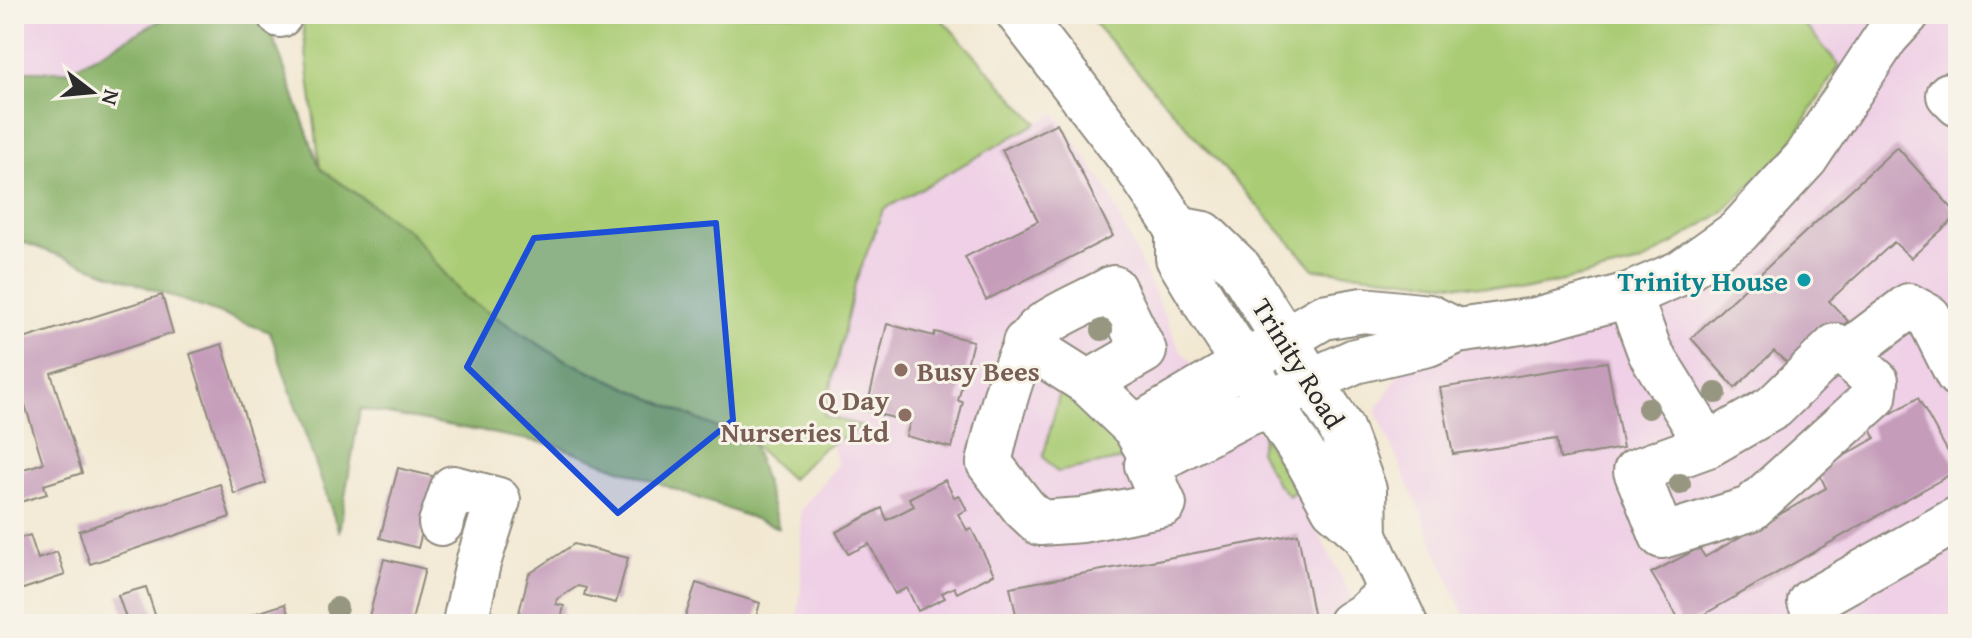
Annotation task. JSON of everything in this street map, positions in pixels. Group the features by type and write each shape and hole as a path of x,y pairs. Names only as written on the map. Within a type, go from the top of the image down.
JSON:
{"main road":[{"name":"Trinity Road","path":"1019,14 1136,166 1178,229 1178,258 1242,363 1271,404 1334,508 1365,535"},
{"path":"1141,446 1241,416 1355,361 1428,344 1457,331 1536,320 1629,295 1680,273 1738,232 1806,158 1885,22"},
{"name":"Trinity Road","path":"1178,229 1204,234 1239,268 1341,428 1364,490 1365,535 1398,608"},
{"path":"1025,343 1088,383 1141,446 1164,504 1082,520 1040,523 1024,508 989,463 1000,418 1025,343 1040,327 1113,288 1144,351 1088,383"},
{"path":"1629,295 1650,352 1708,445"},
{"path":"1847,353 1909,306 1929,317 1958,375"},
{"path":"1141,446 1242,363 1323,317 1363,310 1429,317 1457,331"},
{"path":"1836,346 1876,381 1874,397 1750,509 1662,536 1636,471 1708,445 1774,407 1836,346"},
{"path":"441,523 453,488 498,500 460,618"},
{"path":"1810,602 1958,519"},
{"path":"1350,624 1366,614 1398,608"}],"highlighted area":[{"path":"716,223 733,420 618,513 467,367 534,238"}],"shaded area":[{"path":"14,14 164,14 163,19 68,71 14,71"},
{"path":"1795,14 1958,14 1958,624 1468,624 1376,410 1414,350 1596,322 1821,164 1839,65"},
{"path":"1055,113 1107,188 1180,350 1263,436 1290,478 1353,600 1348,624 797,624 801,588 801,510 838,464 823,417 855,284 883,210"}],"green space":[{"path":"164,14 265,14 320,168 411,233 465,298 559,357 753,444 779,528 555,445 360,409 339,532 270,332 14,239 14,71 68,71 163,19"},
{"path":"334,14 937,14 1037,123 883,210 855,284 824,416 863,426 822,449 791,479 753,444 559,357 465,298 411,233 320,168 302,19 334,20"},
{"path":"1086,14 1796,14 1839,65 1787,150 1722,213 1641,263 1519,291 1314,269"},
{"path":"1061,388 1113,434 1129,458 1057,472 1043,457"},
{"path":"1263,436 1296,490 1289,496 1276,482 1259,451"}],"building":[{"path":"1057,123 1113,236 986,300 965,257 1038,221 1002,150"},
{"name":"Trinity House","path":"1897,147 1958,215 1911,258 1894,242 1829,301 1848,321 1796,371 1774,351 1735,388 1691,338"},
{"path":"162,295 173,333 51,373 82,473 44,485 47,494 14,504 14,472 43,463 19,385 14,387 14,342"},
{"path":"887,324 934,336 935,332 973,341 958,401 963,402 952,448 906,436 910,422 866,411"},
{"path":"222,344 266,483 234,494 190,354"},
{"path":"1607,362 1623,448 1560,459 1557,439 1453,454 1440,388"},
{"path":"1918,398 1958,470 1687,624 1682,624 1651,573 1699,548 1705,557 1826,488 1818,471 1875,438 1870,426"},
{"path":"398,468 436,477 418,548 380,538"},
{"path":"945,480 954,497 959,495 967,510 958,514 967,530 971,528 994,574 957,593 954,587 942,593 945,598 918,611 907,588 895,594 869,544 848,554 836,532 882,508 887,520 914,506 909,498"},
{"path":"220,484 230,517 90,564 79,531"},
{"path":"1298,534 1315,624 1018,624 1010,587"},
{"path":"30,535 38,559 57,552 65,575 14,592 14,540"},
{"path":"574,544 628,558 616,603 584,595 586,588 578,586 557,599 556,604 564,606 560,624 516,624 529,574"},
{"path":"384,559 425,569 411,624 367,624"},
{"path":"696,583 760,603 754,624 694,624 684,621"},
{"path":"146,587 158,624 128,624 118,595"},
{"path":"285,604 292,624 225,624 225,623"}],"place":[{"name":"Trinity House","path":"1804,280"},
{"name":"Busy Bees","path":"901,370"},
{"name":"Q Day Nurseries Ltd","path":"905,415"}]}
